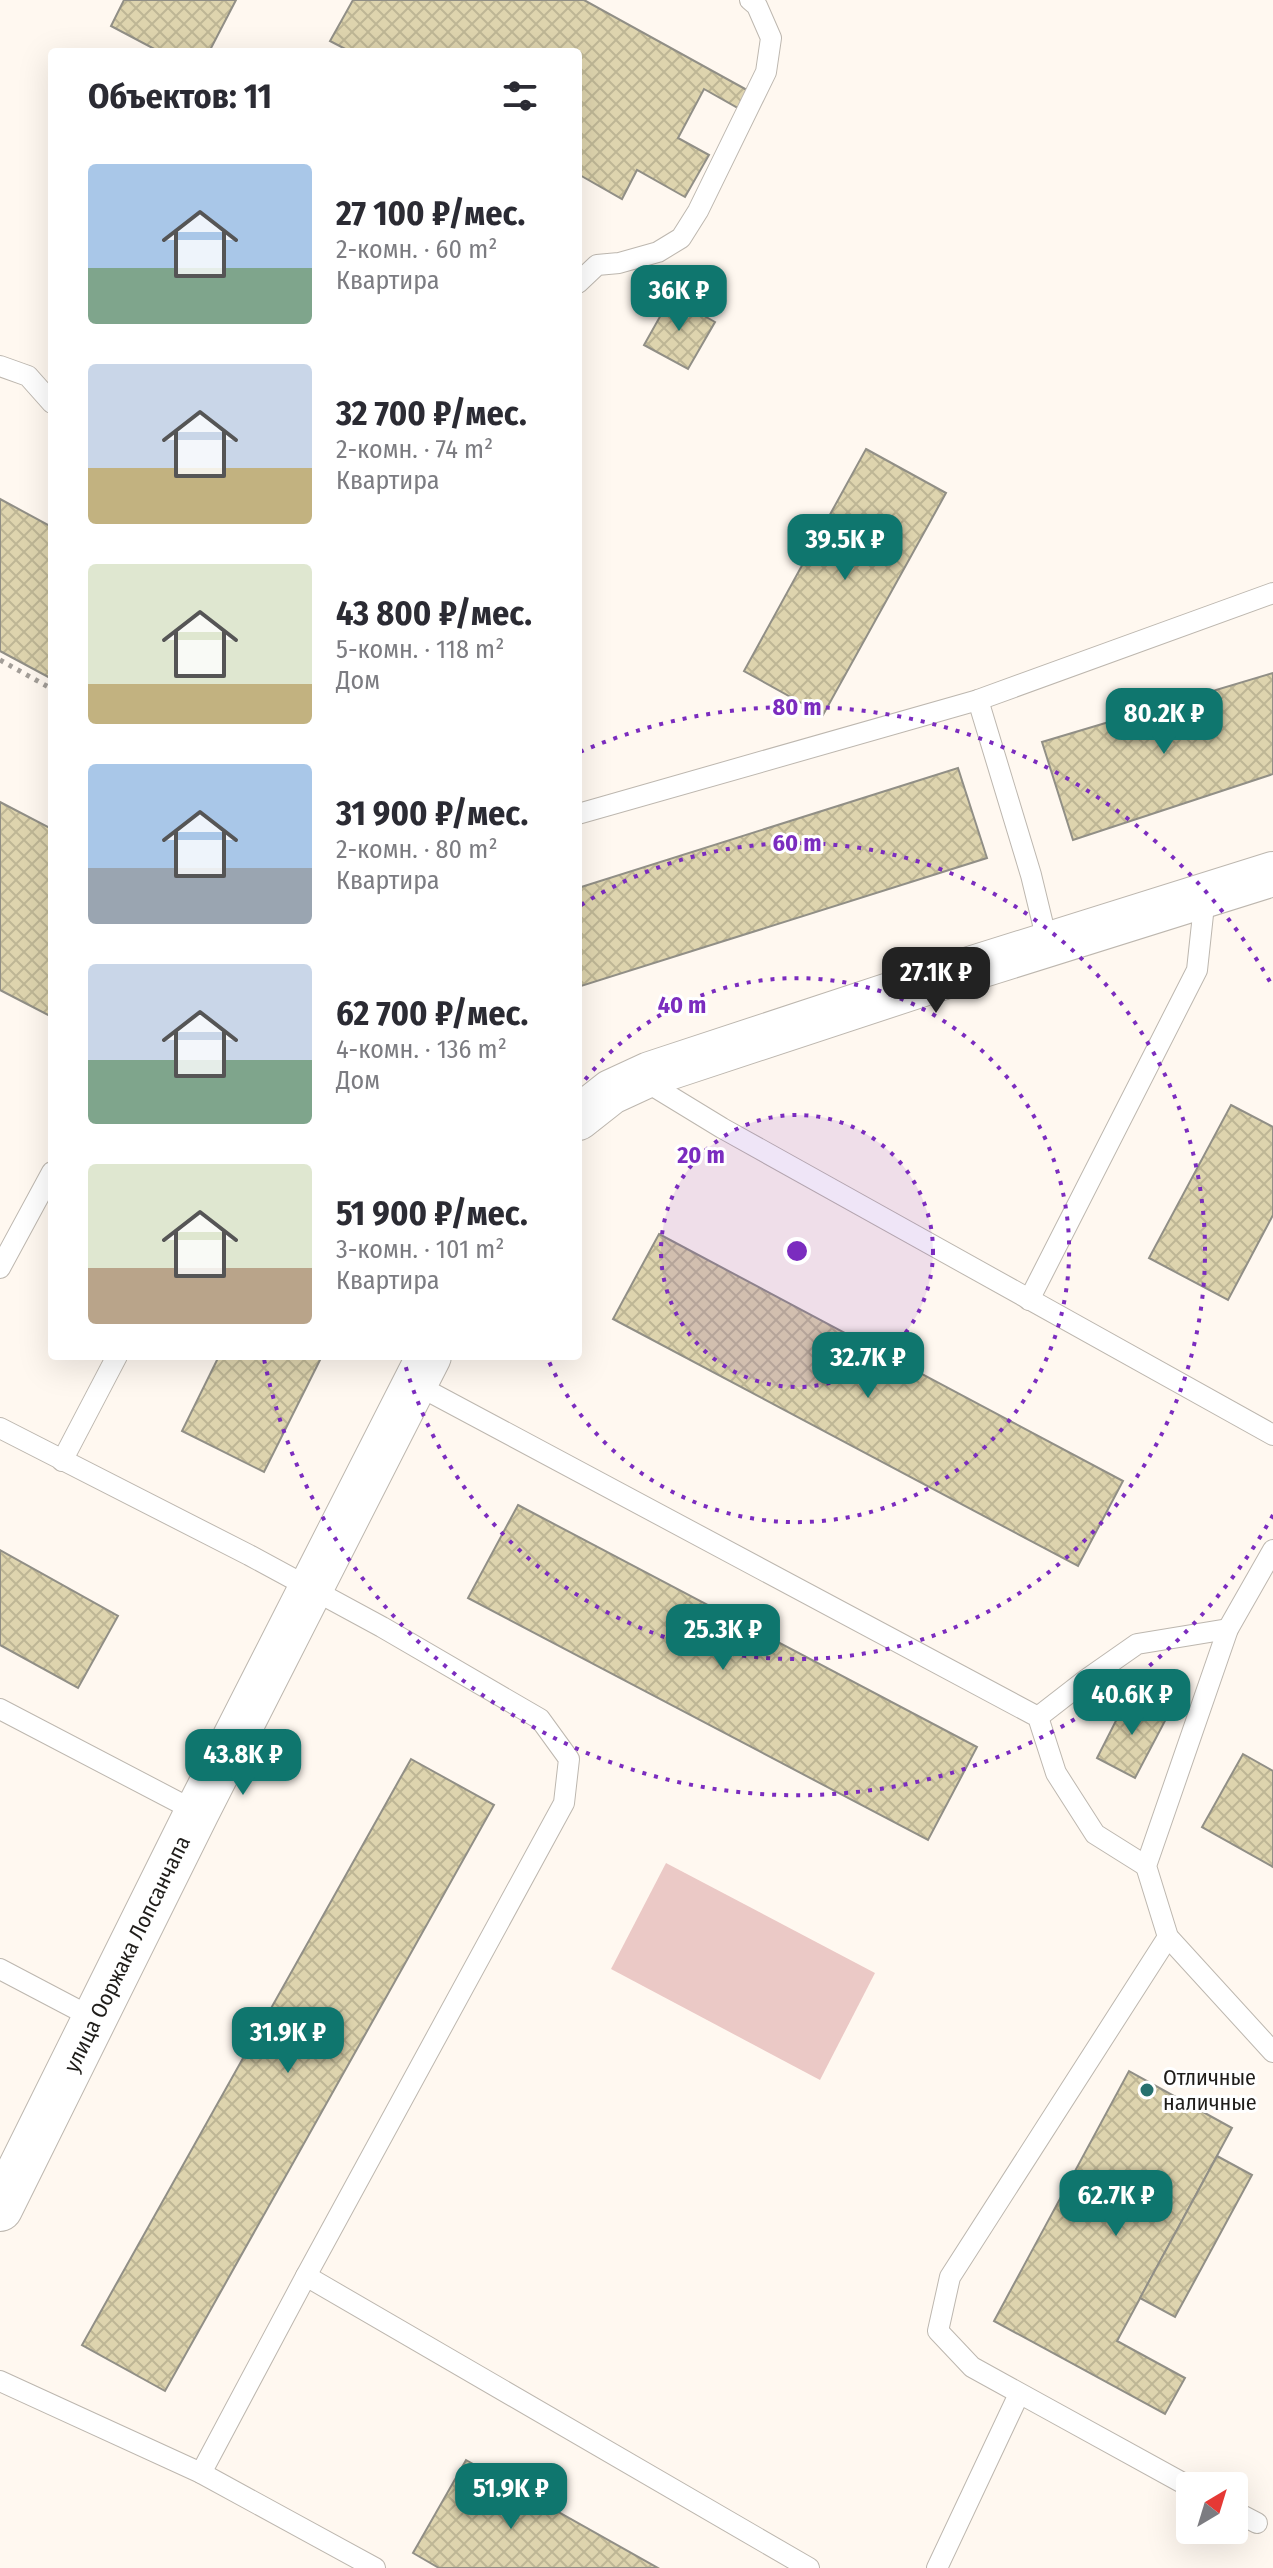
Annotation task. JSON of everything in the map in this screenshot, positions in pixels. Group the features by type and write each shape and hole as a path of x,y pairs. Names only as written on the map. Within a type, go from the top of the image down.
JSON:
{"street":[{"path":"582,1115 611,1092 640,1078 758,1037 1273,874"},
{"name":"улица Ооржака Лопсанчапа","path":"1,2204 422,1370"}],"lane":[{"path":"582,279 597,265 619,263 658,252 681,238 698,211 766,72 771,38 757,6 750,0"},
{"path":"0,366 28,376 48,398"},
{"path":"582,813 978,700 1273,593"},
{"path":"978,700 1031,875 1048,945"},
{"path":"1029,1300 1197,970 1205,896"},
{"path":"640,1078 722,1128 1273,1435"},
{"path":"0,1268 48,1179"},
{"path":"62,1461 115,1360"},
{"path":"422,1370 1038,1717 1056,1773 1095,1834 1146,1866"},
{"path":"0,1428 382,1627 540,1719 569,1759 564,1803 201,2473"},
{"path":"1273,1550 1228,1629 1146,1866 1168,1937 1273,2052"},
{"path":"1038,1717 1137,1644 1228,1629"},
{"path":"0,1709 197,1812"},
{"path":"1168,1937 950,2277 938,2331 972,2367 1176,2479"},
{"path":"0,1969 95,2019"},
{"path":"306,2276 809,2568"},
{"path":"0,2381 201,2473 375,2568"},
{"path":"937,2568 1019,2394"},
{"path":"1248,2518 1257,2523"}],"path":[{"path":"0,660 48,687"}],"shaded area":[{"path":"666,1863 875,1973 820,2080 611,1969"}],"building":[{"path":"124,0 236,0 211,48 152,48 111,26"},
{"path":"353,0 584,0 747,90 738,108 704,89 678,138 709,155 685,197 637,170 622,199 582,176 582,48 343,48 330,41"},
{"path":"671,297 715,322 688,369 644,345"},
{"path":"866,449 946,493 823,715 744,671"},
{"path":"0,499 48,525 48,677 0,651"},
{"path":"1273,673 1273,774 1073,840 1042,742"},
{"path":"958,768 987,858 582,986 582,887"},
{"path":"0,802 48,827 48,1015 0,990"},
{"path":"1231,1105 1273,1127 1273,1215 1228,1300 1149,1258"},
{"path":"659,1234 1123,1481 1078,1566 613,1319"},
{"path":"217,1360 320,1360 264,1472 182,1431"},
{"path":"518,1505 977,1747 928,1840 468,1598"},
{"path":"0,1550 118,1616 78,1688 0,1645"},
{"path":"1128,1697 1167,1717 1135,1778 1097,1758"},
{"path":"1243,1754 1273,1771 1273,1867 1202,1827"},
{"path":"411,1759 494,1805 165,2391 82,2345"},
{"path":"1129,2071 1232,2128 1117,2341 1185,2378 1165,2414 994,2321"},
{"path":"1217,2156 1252,2175 1175,2317 1140,2298"},
{"path":"466,2460 658,2568 439,2568 413,2553"}],"place":[{"name":"Отличные наличные","path":"1147,2090"}]}
